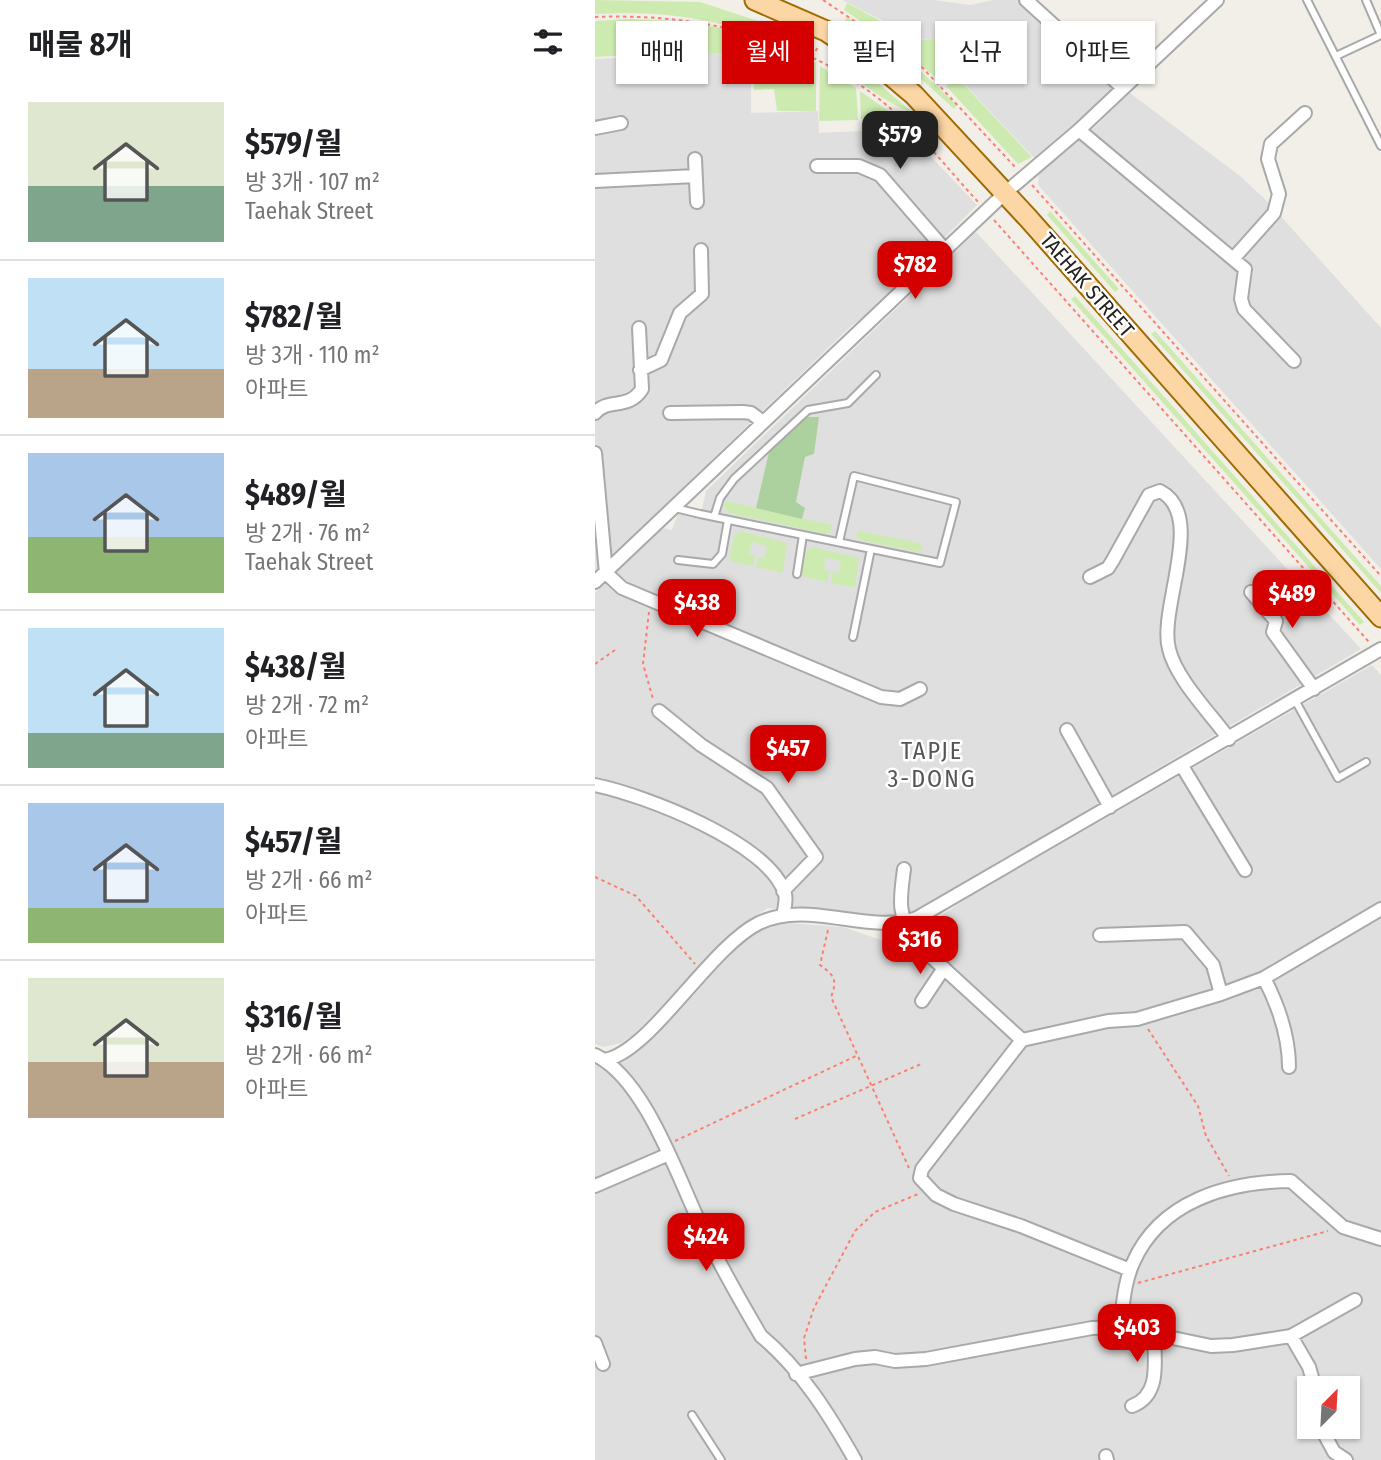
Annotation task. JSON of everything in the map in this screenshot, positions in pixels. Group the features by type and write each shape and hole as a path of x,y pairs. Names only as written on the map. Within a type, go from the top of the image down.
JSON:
{"main road":[{"name":"TAEHAK STREET","path":"755,0 794,11 888,74 921,103 1005,193 1381,617"}],"street":[{"path":"1026,0 1123,88"},
{"path":"595,582 1005,193 1079,130 1217,0"},
{"path":"1233,259 1274,213 1279,194 1268,159 1271,144 1305,113"},
{"path":"595,128 621,123"},
{"path":"1079,130 1245,269 1241,299 1244,309 1294,361"},
{"path":"695,159 697,202"},
{"path":"817,166 859,166 880,175 945,250"},
{"path":"595,181 695,176"},
{"path":"640,370 661,360 680,313 702,293 701,250"},
{"path":"595,413 601,407 631,402 642,389 639,328"},
{"path":"670,413 751,413 763,422"},
{"path":"595,453 606,573 622,588 881,697 900,699 920,688"},
{"path":"1090,577 1101,573 1114,560 1149,495 1160,491 1174,502 1179,511 1181,532 1167,629 1168,648 1177,668 1229,739"},
{"path":"1251,592 1276,621 1273,632 1314,689"},
{"path":"600,1058 618,1058 635,1044 746,931 783,915 903,923 917,918 1379,650"},
{"path":"659,711 701,745 767,788 776,797 791,825 814,851 816,856 811,863 783,891"},
{"path":"1067,730 1110,807"},
{"path":"1182,766 1245,870"},
{"path":"595,785 646,800 740,844 783,891 786,897 783,915"},
{"path":"905,869 899,909 903,923 914,941 1022,1040"},
{"path":"1130,1270 1021,1226 954,1204 924,1183 928,1158 1022,1040 1108,1021 1137,1019 1221,994 1264,978 1381,909"},
{"path":"1100,934 1185,932 1213,965 1221,994"},
{"path":"922,1001 943,968"},
{"path":"1264,978 1283,1026 1289,1050 1289,1067"},
{"path":"600,1058 621,1074 634,1092 667,1150 703,1230 761,1336 820,1402 855,1460"},
{"path":"595,1186 667,1150"},
{"path":"1120,1327 1126,1283 1146,1238 1173,1211 1235,1186 1290,1181 1343,1227 1381,1240"},
{"path":"796,1374 855,1359 874,1357 895,1362 926,1359 1092,1328 1120,1327 1211,1346 1291,1336 1356,1300"},
{"path":"1132,1406 1145,1401 1151,1391 1154,1333"},
{"path":"1291,1336 1312,1376"},
{"path":"595,1343 603,1364"},
{"path":"1327,1439 1334,1452 1346,1460"}],"lane":[{"path":"1307,0 1381,146"},
{"path":"1336,56 1381,35 1366,0"},
{"path":"714,517 720,498 734,479 808,410 849,403 876,375"},
{"path":"673,508 940,563 957,502 854,476 839,542"},
{"path":"678,560 713,564 722,554 728,520"},
{"path":"797,574 803,535"},
{"path":"853,637 871,549"},
{"path":"1295,700 1338,778 1366,762"},
{"path":"692,1415 721,1460"}],"path":[{"path":"823,0 920,65 1025,177 1381,576"},
{"path":"595,17 652,16 721,25 762,37 826,65 868,90 898,116 986,211 1379,650"},
{"path":"652,601 643,663 645,677 659,711"},
{"path":"595,664 615,650"},
{"path":"595,877 636,896 703,973"},
{"path":"809,1370 804,1338 814,1308 855,1231 875,1212 924,1183 911,1172 831,997 834,974 820,965 830,917"},
{"path":"1137,1019 1154,1036 1198,1106 1206,1136 1235,1186"},
{"path":"667,1150 856,1056"},
{"path":"795,1119 921,1064"},
{"path":"1126,1283 1159,1280 1343,1227"}],"shaded area":[{"path":"842,0 933,0 970,5 994,0 1018,0 1043,21 1041,84 1118,85 1034,158 964,84 1027,84 1027,21 935,21 935,39 921,39 921,21 883,21"},
{"path":"708,53 722,55 722,84 751,84 751,113 818,111 819,133 879,130 914,139 977,205 874,309 850,327 595,572 595,59 616,58 616,84 708,84"},
{"path":"1130,93 1240,176 1268,202 1381,328 1381,569 1038,185 1039,173 1072,141 1095,127"},
{"path":"976,232 1361,649 918,909 893,919 768,908 750,919 633,1035 621,1043 603,1047 595,1044 595,593 659,527 672,530 678,514 700,518 706,491"},
{"path":"1372,665 1381,675 1381,1460 595,1460 595,1063 602,1066 620,1065 744,938 763,928 787,923 843,927 884,941 894,934 905,941 967,898"}],"green space":[{"path":"595,0 700,2 758,21 722,21 722,25 675,16 595,14"},
{"path":"847,3 881,21 860,21 844,10"},
{"path":"630,19 672,21 616,21 616,56 595,57 595,21"},
{"path":"708,26 722,28 722,54 708,54"},
{"path":"935,39 935,77 921,65 921,40"},
{"path":"814,62 816,63 816,111 777,111 774,89 754,90 754,84 814,84"},
{"path":"820,66 828,71 828,84 849,84 856,88 858,120 819,121"},
{"path":"921,71 957,105 954,109 921,79"},
{"path":"862,84 879,84 912,112 903,109"},
{"path":"964,84 1032,157 1018,164 946,86"},
{"path":"860,91 891,113 887,119 861,119"},
{"path":"1050,211 1119,289 1115,292 1047,215"},
{"path":"1075,296 1364,622 1360,625 1071,299"},
{"path":"1155,331 1381,586 1381,593 1151,334"},
{"path":"807,417 819,417 814,454 805,457 796,502 805,508 802,519 756,508 769,452"},
{"path":"726,501 832,525 831,531 825,534 729,513 724,507"},
{"path":"740,531 787,543 783,573 756,567 758,557 764,558 767,546 752,542 749,554 755,556 753,566 729,561 734,536"},
{"path":"859,531 920,543 923,550 918,552 860,540 856,536"},
{"path":"812,547 859,558 855,588 831,583 833,572 839,573 841,561 826,558 824,570 830,572 827,582 801,576 806,552"}],"district":[{"name":"TAPJE 3-DONG","path":"932,765"}]}
